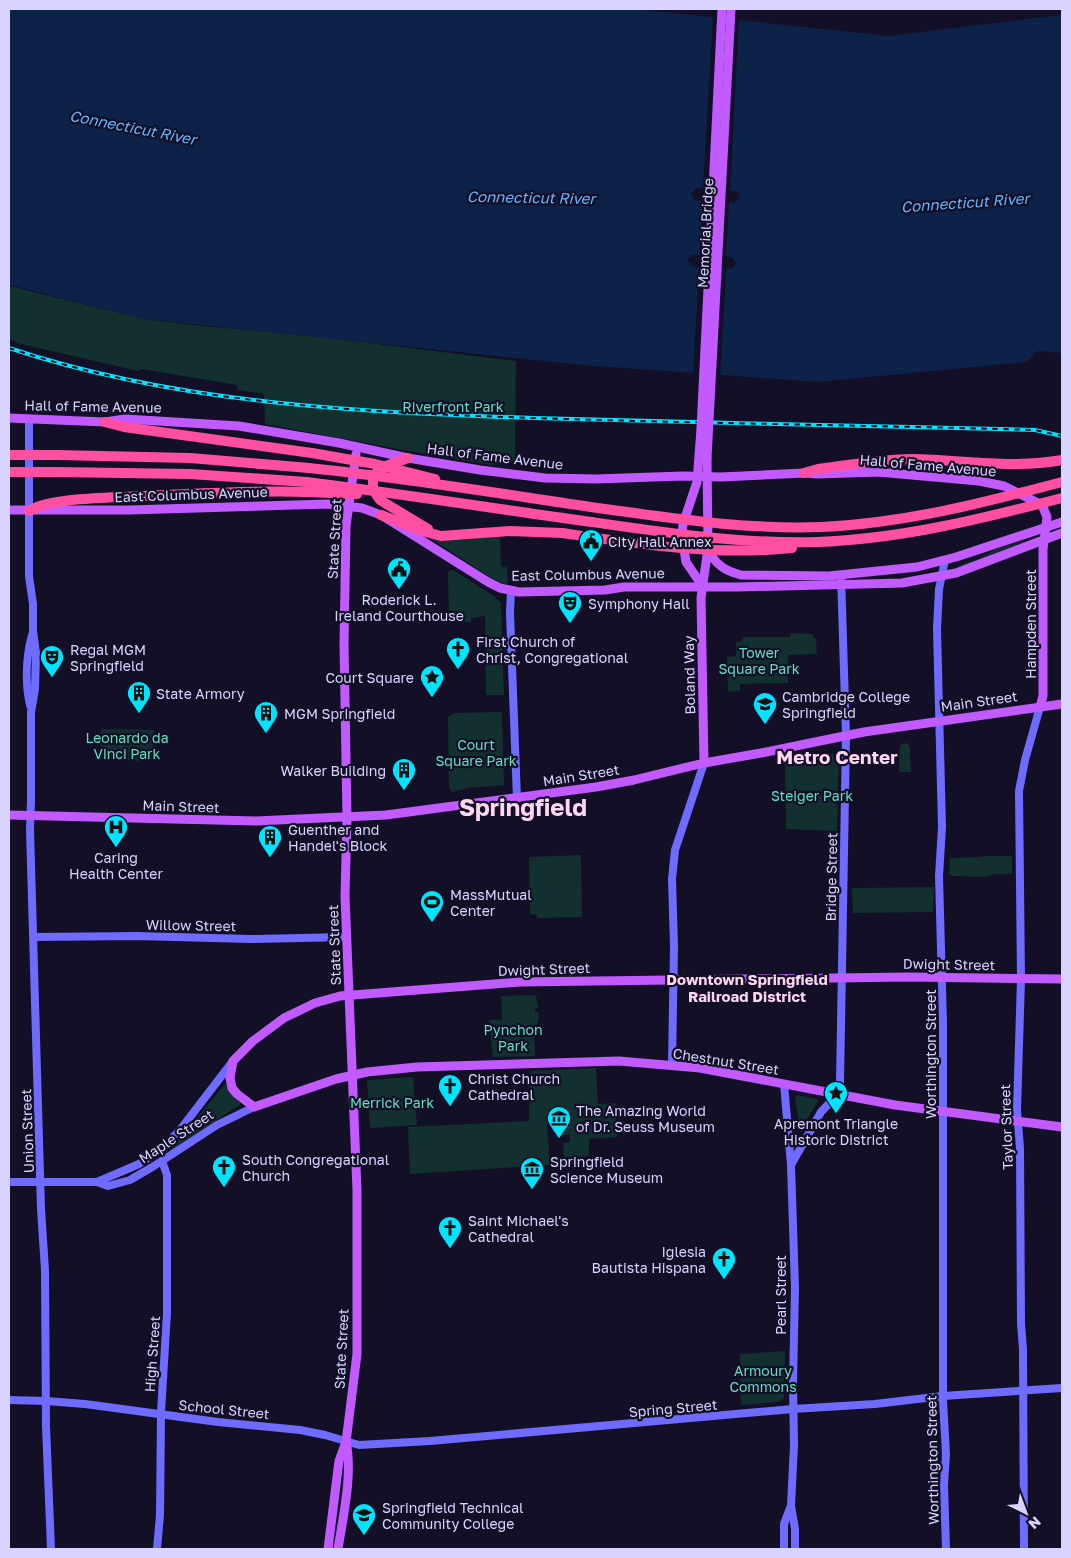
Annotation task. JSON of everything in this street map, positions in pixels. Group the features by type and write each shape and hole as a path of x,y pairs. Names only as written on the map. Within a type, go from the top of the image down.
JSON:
{"highway":[{"path":"105,422 124,427 312,453 389,467 474,490"},
{"path":"9,455 190,458 309,468 696,522 741,526 795,527 862,524 925,516 1062,482"},
{"path":"408,458 386,466 377,472 373,481 375,494 384,503 441,536"},
{"path":"804,473 818,469 898,460 1026,464 1062,460"},
{"path":"9,472 190,474 417,497 717,539 784,542 842,541"},
{"path":"29,510 51,502 306,487"},
{"path":"381,514 422,532 441,536 510,531 562,533 638,544 692,549 780,549 945,528 1062,498"}],"main road":[{"name":"Memorial Bridge","path":"703,458 722,9"},
{"name":"Memorial Bridge","path":"703,458 731,9"},
{"name":"Hall of Fame Avenue","path":"9,418 105,422 125,419 222,425 324,440 408,458 486,471 556,479 722,477 885,472 972,480 1004,486 1042,505 1047,517 1046,527"},
{"name":"State Street","path":"328,1549 338,1461 346,1442 356,1354 358,1198 345,896 347,817 344,644 346,526 357,447"},
{"name":"Boland Way","path":"703,458 702,476 708,548 701,600 704,763"},
{"name":"Boland Way","path":"702,476 684,524 682,536 686,562 703,587"},
{"name":"East Columbus Avenue","path":"9,510 129,510 309,504 348,506 381,514 488,582 511,591 605,590 624,587 902,583 941,576 975,567 1062,533"},
{"path":"708,548 712,557 720,566 741,575 841,574 899,570 945,560 1062,522"},
{"name":"Hampden Street","path":"1040,707 1043,697 1044,540 1046,527"},
{"name":"Main Street","path":"9,816 220,822 281,821 386,815 620,783 704,763 846,736 1062,704"},
{"name":"Dwight Street","path":"233,1061 253,1041 284,1018 321,1001 350,994 520,982 942,977 1062,979"},
{"name":"Chestnut Street","path":"354,1075 417,1067 619,1060 700,1068 942,1112 1062,1127"},
{"path":"233,1061 230,1078 232,1088 254,1107"},
{"name":"Maple Street","path":"254,1107 354,1075"},
{"name":"State Street","path":"338,1549 350,1458 346,1442"}],"street":[{"name":"Union Street","path":"29,420 29,576 36,653 35,689 31,712 30,816 34,1009 45,1270 44,1350 51,1549"},
{"name":"Worthington Street","path":"945,560 939,589 937,629 942,827 939,876 942,977 943,1396 946,1454 944,1485 946,1549"},
{"name":"Bridge Street","path":"838,1094 841,1057 846,736 841,574"},
{"path":"511,591 510,613 516,798"},
{"name":"Taylor Street","path":"1024,1549 1020,1165 1017,1087 1021,979 1019,787 1040,707"},
{"path":"672,1065 674,946 672,879 675,850 704,763"},
{"name":"Willow Street","path":"34,937 251,939 347,937"},
{"name":"Dwight Street","path":"97,1182 134,1167 166,1145 183,1127 233,1061"},
{"name":"Pearl Street","path":"784,1084 792,1165 794,1445 791,1506 795,1529 795,1549"},
{"path":"792,1165 821,1112 838,1094"},
{"name":"Maple Street","path":"9,1182 97,1182 108,1186 122,1183 162,1161 217,1125 254,1107"},
{"name":"High Street","path":"157,1549 160,1516 161,1414 168,1285 168,1175 162,1161"},
{"name":"Spring Street","path":"346,1442 359,1445 430,1441 793,1409 875,1404 943,1396 1062,1388"},
{"name":"School Street","path":"9,1400 46,1401 249,1426 300,1430 346,1442"},
{"name":"Pearl Street","path":"784,1549 784,1524 791,1506"}],"green space":[{"name":"Riverfront Park","path":"9,286 145,319 312,336 516,361 515,462 491,465 265,424 264,394 237,390 237,385 141,369 138,371 21,344 9,339"},
{"path":"500,536 501,566 507,567 508,582 505,584 491,578 430,538 460,540"},
{"path":"1028,540 969,563 954,567 980,558 998,548"},
{"name":"Court Square Park","path":"450,570 453,570 494,596 501,603 504,695 486,695 485,616 471,618 471,622 449,622 448,573"},
{"name":"Tower Square Park","path":"791,633 812,634 816,640 817,654 788,655 788,683 740,684 740,691 728,692 727,657 736,656 736,642 741,642 743,637 790,637"},
{"name":"Court Square Park","path":"454,713 502,713 504,785 469,788 452,792 449,788 448,717"},
{"name":"Leonardo da Vinci Park","path":"101,729 154,730 153,761 100,760"},
{"path":"907,743 910,747 911,772 899,772 899,749 902,744"},
{"name":"Steiger Park","path":"839,753 837,831 786,829 785,761"},
{"path":"581,855 582,917 537,918 537,915 530,914 529,857"},
{"path":"1012,856 1012,874 994,874 984,877 953,876 949,874 950,858"},
{"path":"934,887 933,912 853,913 852,888"},
{"name":"Pynchon Park","path":"536,995 538,1008 535,1009 535,1012 538,1012 539,1018 534,1031 535,1056 493,1057 489,1020 502,1020 501,996"},
{"path":"596,1068 598,1104 616,1103 617,1137 589,1139 589,1156 564,1158 563,1143 570,1142 570,1135 562,1135 561,1123 547,1124 550,1165 410,1174 408,1127 529,1121 530,1071"},
{"name":"Merrick Park","path":"413,1077 417,1125 370,1128 367,1080"},
{"path":"226,1083 230,1092 241,1104 168,1152"},
{"path":"797,1095 817,1099 818,1101 800,1131 795,1097"},
{"name":"Armoury Commons","path":"785,1351 784,1398 778,1402 741,1405 740,1354"}],"water":[{"name":"Connecticut River","path":"9,9 637,9 888,36 1062,15 1062,353 1038,351 1026,362 818,382 582,365 145,319 9,285"}],"pier":[{"path":"713,15 739,17 730,190 737,191 740,197 736,202 729,203 726,256 733,258 736,263 733,268 726,269 720,378 693,376 699,268 691,266 687,260 692,255 700,255 703,201 694,200 691,194 695,189 703,188"}],"railway":[{"path":"9,348 73,367 137,382 268,402 335,408 534,418 1035,430 1062,436"}],"place":[{"name":"City Hall Annex","path":"591,562"},
{"name":"Roderick L. Ireland Courthouse","path":"399,590"},
{"name":"Symphony Hall","path":"570,624"},
{"name":"First Church of Christ, Congregational","path":"458,670"},
{"name":"Regal MGM Springfield","path":"52,678"},
{"name":"Court Square","path":"432,698"},
{"name":"State Armory","path":"139,714"},
{"name":"Cambridge College Springfield","path":"765,725"},
{"name":"MGM Springfield","path":"266,734"},
{"name":"Walker Building","path":"404,791"},
{"name":"Caring Health Center","path":"116,848"},
{"name":"Guenther and Handel's Block","path":"270,858"},
{"name":"MassMutual Center","path":"432,923"},
{"name":"Christ Church Cathedral","path":"450,1107"},
{"name":"Apremont Triangle Historic District","path":"836,1114"},
{"name":"The Amazing World of Dr. Seuss Museum","path":"559,1139"},
{"name":"South Congregational Church","path":"224,1188"},
{"name":"Springfield Science Museum","path":"532,1190"},
{"name":"Saint Michael's Cathedral","path":"450,1249"},
{"name":"Iglesia Bautista Hispana","path":"724,1280"},
{"name":"Springfield Technical Community College","path":"364,1536"}],"district":[{"name":"Metro Center","path":"837,756"},
{"name":"Springfield","path":"523,806"},
{"name":"Downtown Springfield Railroad District","path":"747,988"}]}
